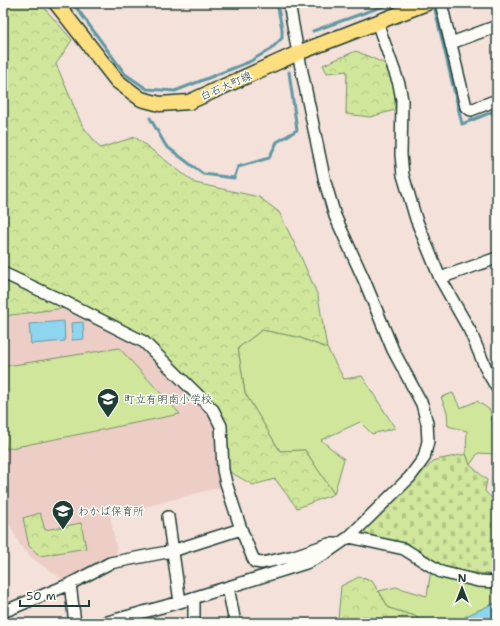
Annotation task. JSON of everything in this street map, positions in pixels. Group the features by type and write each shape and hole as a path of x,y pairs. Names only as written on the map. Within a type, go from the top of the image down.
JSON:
{"main road":[{"name":"白石大町線","path":"56,3 117,81 141,99 160,104 189,102 298,53 421,4"}],"street":[{"path":"104,623 194,598 306,563 326,553 349,537 410,477 424,458 428,441 427,423 422,404 393,350 366,282 335,216 325,182 289,3"},
{"path":"440,3 466,107 471,110 497,100"},
{"path":"377,22 399,84 402,100 401,155 404,175 416,219 440,278 470,331 487,371 497,388"},
{"path":"451,43 497,26"},
{"path":"440,278 497,258"},
{"path":"3,273 65,302 144,342 213,410 221,426 223,470 226,483 241,529 255,562 262,563 294,556 329,544 338,545"},
{"path":"168,517 180,602"},
{"path":"3,612 70,584 110,563 172,551 241,529"},
{"path":"349,537 404,549 442,572 478,581 497,582"},
{"path":"70,584 75,623"},
{"path":"228,587 235,623"},
{"path":"194,598 194,623"}],"shaded area":[{"name":"町立有明南小学校","path":"65,307 142,347 209,412 218,426 218,470 221,487 110,516 118,556 67,582 33,559 20,545 3,511 4,316"}],"green space":[{"path":"3,3 40,3 72,40 56,64 82,125 100,148 135,137 195,183 259,197 279,212 318,296 327,348 298,337 262,330 238,348 245,393 280,451 305,450 334,494 297,508 275,479 253,485 228,471 218,426 209,412 142,347 65,308 4,316 3,329"},
{"path":"356,51 388,65 395,87 395,110 370,117 346,114 347,71 327,73 323,65"},
{"path":"262,330 298,337 327,348 344,379 362,376 395,428 372,434 360,422 321,440 344,459 334,494 305,450 280,451 245,393 238,348"},
{"path":"119,348 180,414 6,449 3,432 3,368 7,366"},
{"path":"453,393 460,408 477,401 490,410 495,436 497,436 497,454 478,453 470,465 466,454 467,431 448,426 447,412 441,397"},
{"path":"466,454 470,465 487,480 485,491 497,504 497,575 447,570 359,534 435,460"},
{"path":"40,513 45,530 81,523 86,548 40,556 29,546 23,518"},
{"path":"432,563 447,570 497,575 497,602 466,616 461,623 423,623 415,616 389,608 379,591 396,587 427,596"},
{"path":"359,577 372,581 389,608 415,616 423,623 334,623 338,619 341,586"}],"water":[{"path":"64,321 65,341 31,344 29,324"},
{"path":"83,322 84,339 72,340 71,323"},
{"path":"497,602 497,623 461,623 466,616"}],"waterway":[{"path":"73,3 125,74 147,89 175,91 249,62 271,49 282,38 282,29 277,3"},
{"path":"313,31 392,3"},
{"path":"435,10 462,124 497,110"},
{"path":"150,118 166,146 203,174 234,178 238,167 269,158 277,142 297,130 289,72"}],"place":[{"name":"町立有明南小学校","path":"108,418"},
{"name":"わかば保育所","path":"63,530"}]}
